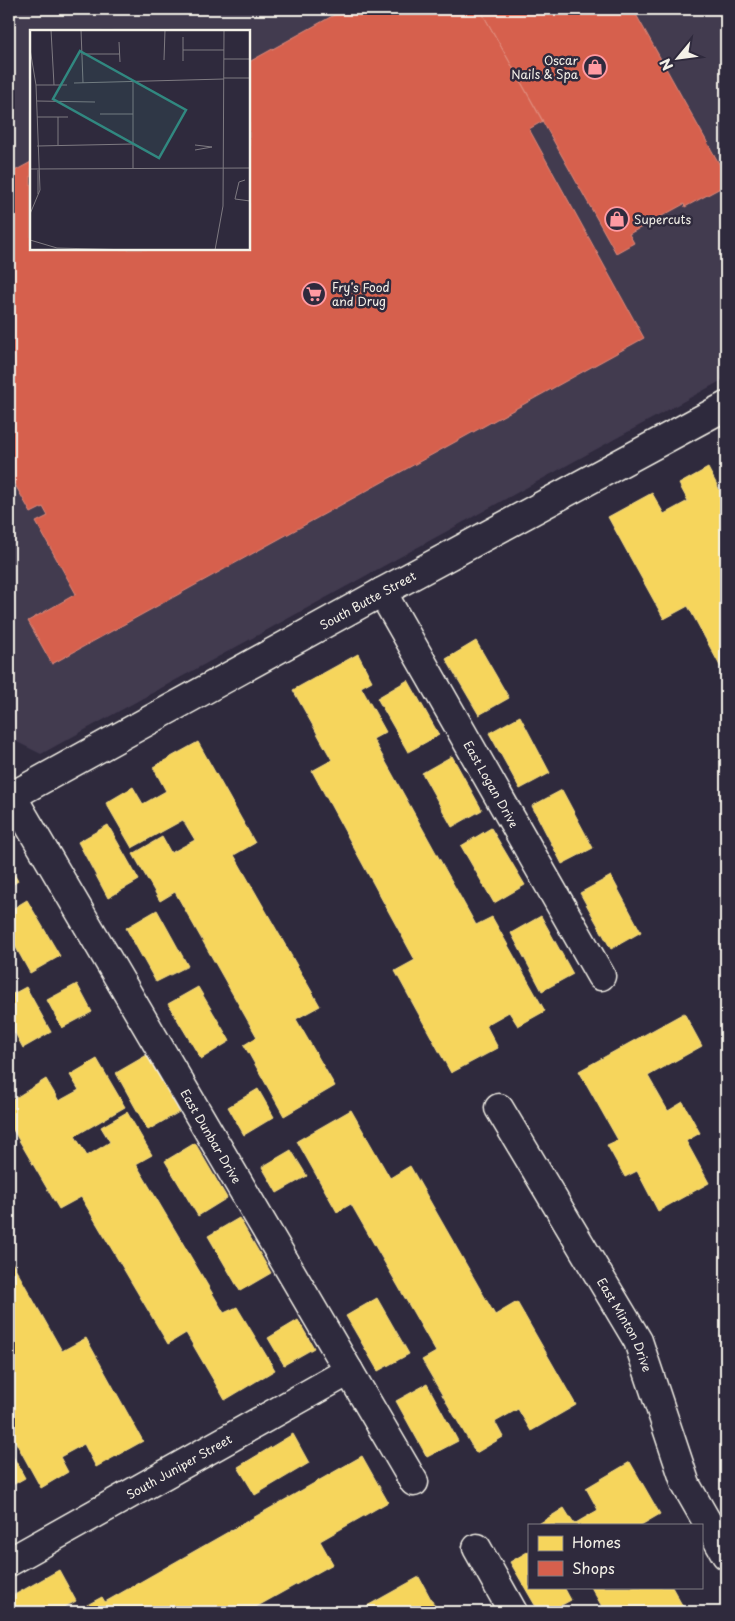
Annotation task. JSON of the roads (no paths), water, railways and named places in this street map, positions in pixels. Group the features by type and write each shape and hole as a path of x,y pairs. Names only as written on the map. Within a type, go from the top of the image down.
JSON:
{"street":[{"name":"South Butte Street","path":"10,794 726,406"},
{"name":"East Logan Drive","path":"382,592 601,976"},
{"name":"East Dunbar Drive","path":"10,794 414,1482"},
{"name":"East Minton Drive","path":"499,1108 638,1341 686,1485 726,1555"},
{"name":"South Juniper Street","path":"9,1561 349,1371"},
{"path":"477,1548 513,1612"}],"place":[{"name":"Oscar Nails & Spa","path":"595,67"},
{"name":"Supercuts","path":"617,219"},
{"name":"Fry's Food and Drug","path":"314,294"}]}
